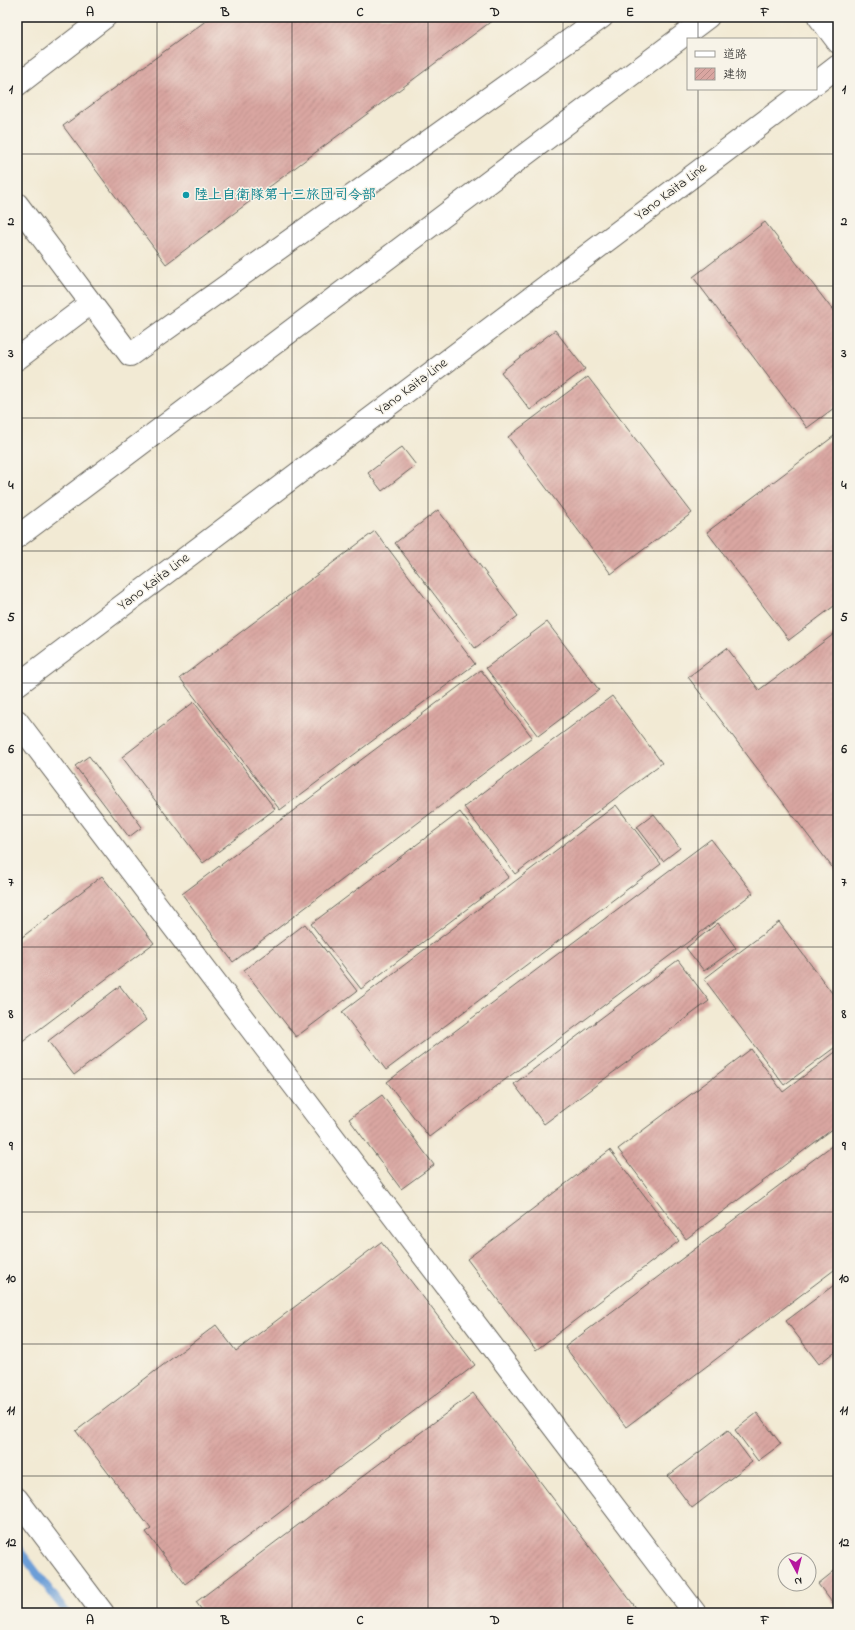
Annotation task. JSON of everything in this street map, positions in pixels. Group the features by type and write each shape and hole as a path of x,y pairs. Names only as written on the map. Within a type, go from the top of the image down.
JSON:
{"main road":[{"path":"17,85 106,17"},
{"path":"17,204 130,354 602,17"},
{"path":"17,537 708,17"},
{"path":"818,17 838,42"},
{"path":"817,82 838,66"},
{"name":"Yano Kaita Line","path":"17,685 807,90"},
{"path":"17,359 91,303"},
{"path":"17,721 694,1613"},
{"path":"17,1499 103,1613"}],"building":[{"name":"陸上自衛隊第十三旅団司令部","path":"211,17 497,17 166,264 63,126"},
{"path":"765,222 838,317 838,405 807,428 693,277"},
{"path":"555,330 585,369 530,410 501,372"},
{"path":"588,377 692,513 611,574 508,437"},
{"path":"838,433 838,603 789,640 707,532"},
{"path":"402,447 416,465 382,491 368,473"},
{"path":"438,510 518,616 475,648 395,543"},
{"path":"375,531 475,664 280,810 180,678"},
{"path":"547,622 599,690 538,736 486,668"},
{"path":"838,631 838,875 688,677 727,648 759,690"},
{"path":"481,670 532,737 233,962 182,894"},
{"path":"612,696 662,763 515,874 464,807"},
{"path":"194,702 275,809 203,863 122,757"},
{"path":"89,756 142,827 129,837 75,766"},
{"path":"616,805 661,864 386,1070 342,1012"},
{"path":"460,812 509,877 361,989 311,924"},
{"path":"654,814 680,848 663,861 637,827"},
{"path":"711,839 753,893 429,1137 387,1082"},
{"path":"102,876 154,943 17,1046 17,941"},
{"path":"779,922 838,1001 838,1045 784,1085 704,979"},
{"path":"718,923 736,948 704,971 686,948"},
{"path":"305,924 357,991 296,1037 244,970"},
{"path":"678,960 709,1001 544,1124 514,1084"},
{"path":"120,986 146,1020 74,1075 48,1041"},
{"path":"751,1049 783,1092 838,1050 838,1125 686,1239 618,1149"},
{"path":"382,1095 434,1165 401,1189 349,1119"},
{"path":"838,1141 838,1267 626,1427 565,1347"},
{"path":"610,1150 679,1241 536,1350 467,1259"},
{"path":"381,1242 475,1365 185,1584 146,1532 151,1529 76,1431 216,1325 236,1351"},
{"path":"838,1282 838,1349 819,1364 786,1321"},
{"path":"473,1393 640,1613 204,1613 196,1602"},
{"path":"757,1413 781,1444 758,1461 735,1430"},
{"path":"728,1430 752,1462 692,1508 668,1476"},
{"path":"838,1568 838,1610 818,1584"}],"waterway":[{"path":"17,1547 67,1613"}],"place":[{"name":"陸上自衛隊第十三旅団司令部","path":"186,195"}]}
